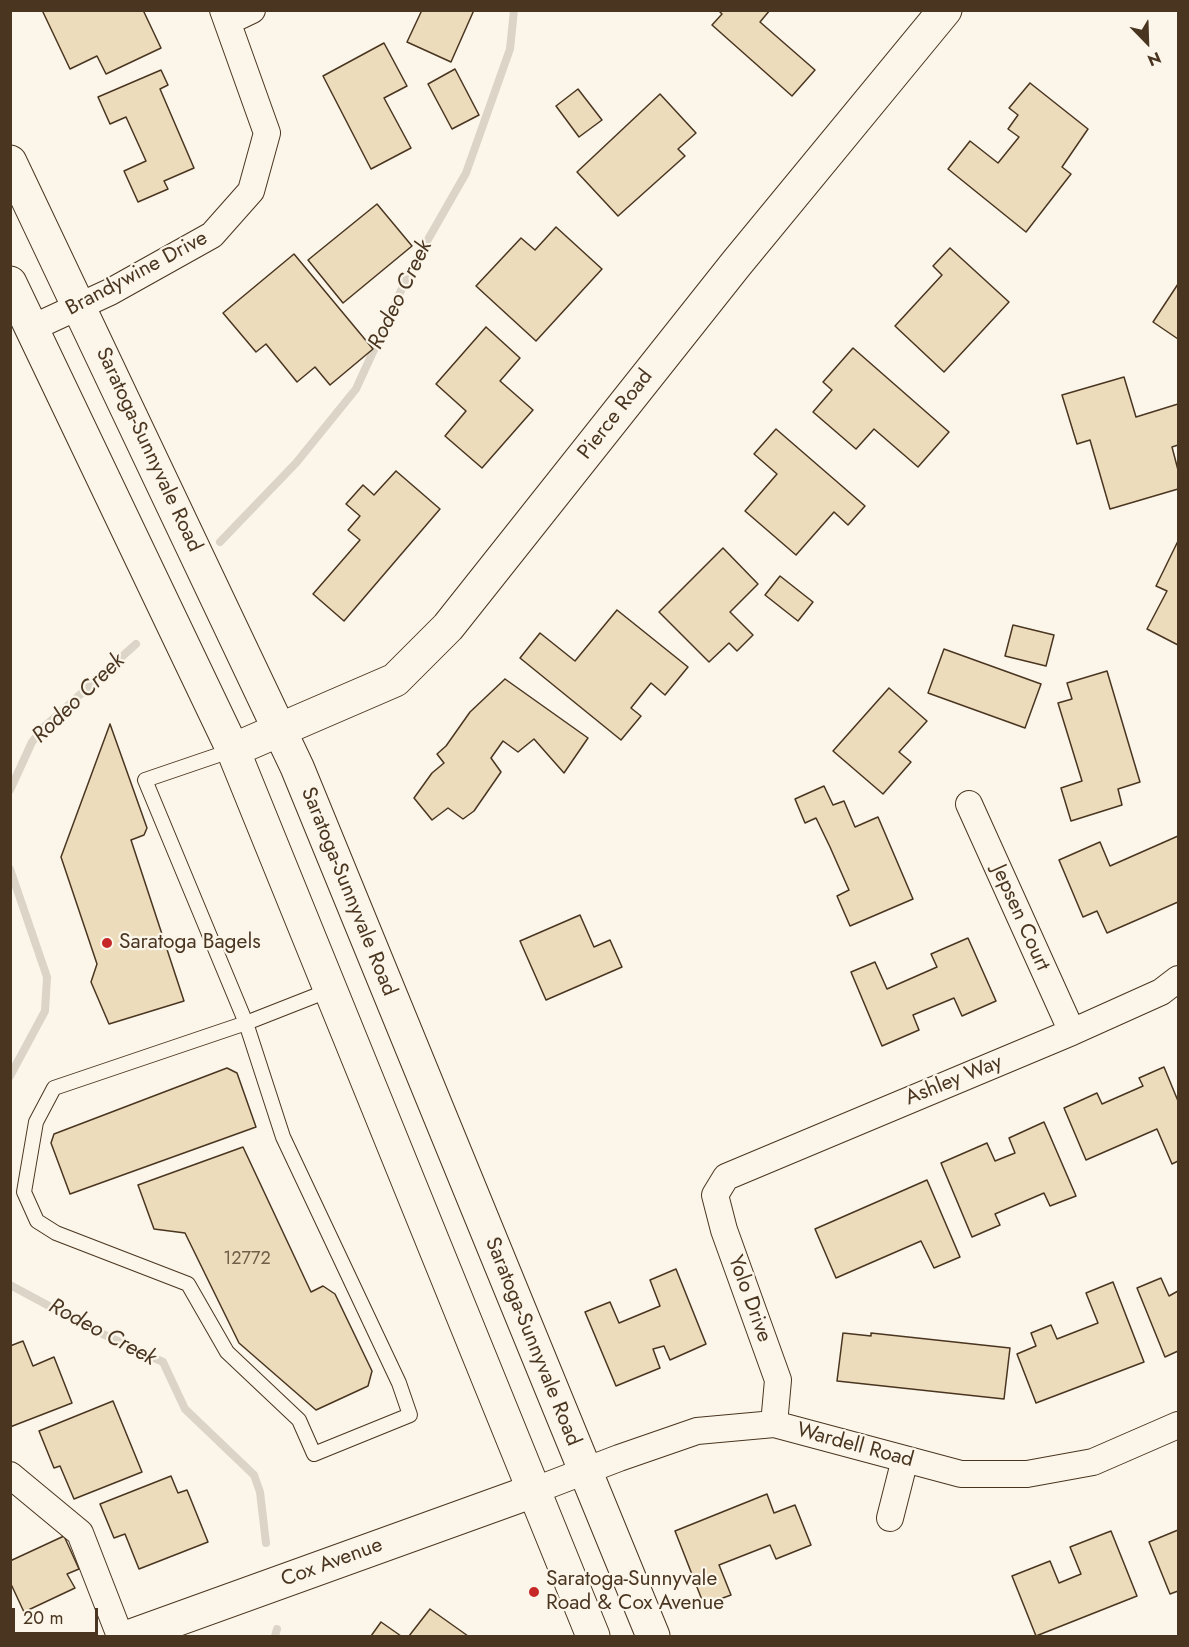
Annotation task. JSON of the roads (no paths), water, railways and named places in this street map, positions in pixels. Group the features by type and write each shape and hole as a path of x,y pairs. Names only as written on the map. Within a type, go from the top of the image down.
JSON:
{"main road":[{"name":"Pierce Road","path":"233,750 395,680 448,627 736,264 945,10"},
{"name":"Saratoga-Sunnyvale Road","path":"10,162 281,730 653,1636"},
{"path":"10,283 233,750 593,1636"},
{"name":"Cox Avenue","path":"131,1636 533,1491"}],"street":[{"path":"226,16 252,10"},
{"name":"Brandywine Drive","path":"32,328 80,307 212,235 251,190 267,133 226,16"},
{"name":"Jepsen Court","path":"969,804 1072,1032"},
{"name":"Ashley Way","path":"726,1177 1072,1032 1161,992 1179,979"},
{"name":"Yolo Drive","path":"726,1177 715,1195 724,1230 778,1380 774,1424"},
{"name":"Wardell Road","path":"533,1491 697,1431 774,1424 961,1474 1027,1474 1093,1462 1179,1425"},
{"path":"890,1518 905,1459"},
{"path":"10,1475 80,1533 120,1636"}],"lane":[{"path":"233,750 145,780 246,1023 283,1137 375,1330 410,1415 314,1454 299,1420 227,1352 188,1284 56,1233 37,1221 24,1192 36,1122 54,1088 246,1023 330,990"}],"waterway":[{"name":"Rodeo Creek","path":"220,542 296,463 356,389 410,271 466,173 510,49 514,10"},
{"name":"Rodeo Creek","path":"10,790 32,742 43,728 136,644"},
{"name":"Rodeo Creek","path":"10,869 47,977 45,1011 10,1076"},
{"name":"Rodeo Creek","path":"10,1285 92,1329 163,1362 185,1409 254,1475 260,1492 266,1543"},
{"name":"Rodeo Creek","path":"275,1636 277,1629"}],"place":[{"name":"Saratoga Bagels","path":"107,943"},
{"name":"Saratoga-Sunnyvale Road & Cox Avenue","path":"534,1592"}]}
